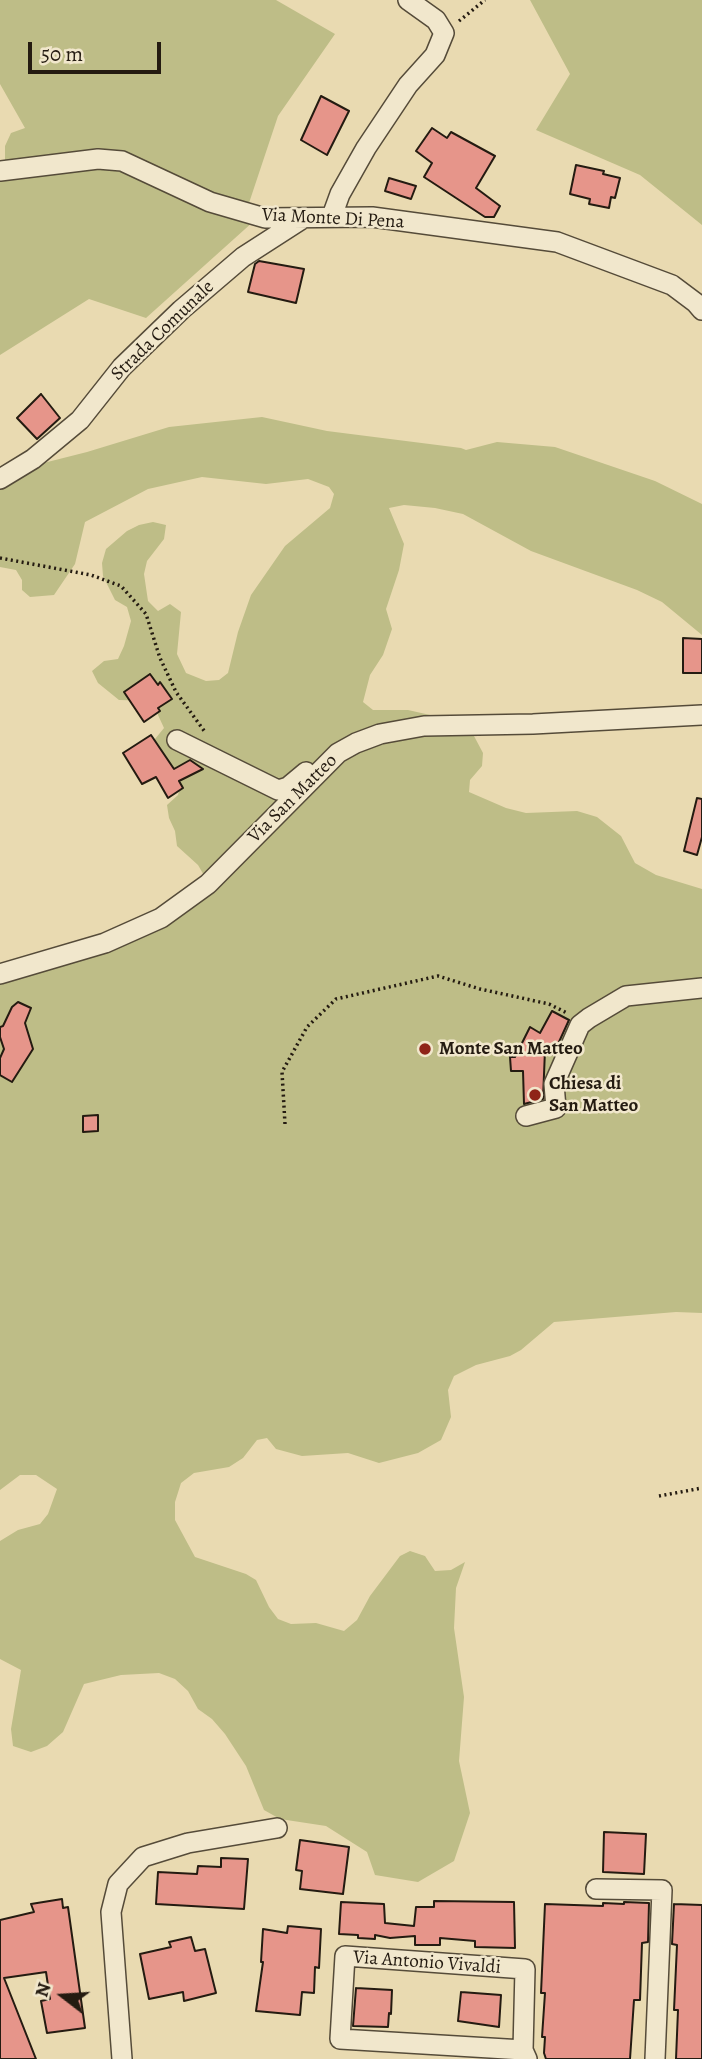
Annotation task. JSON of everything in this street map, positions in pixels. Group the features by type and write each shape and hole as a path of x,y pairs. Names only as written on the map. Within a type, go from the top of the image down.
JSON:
{"street":[{"path":"332,216 340,194 366,148 408,85 435,55 443,33 436,20 408,0"},
{"name":"Via Monte Di Pena","path":"0,171 98,159 122,162 210,202 265,218 372,217 557,242 672,285 702,310"},
{"name":"Strada Comunale","path":"0,479 33,459 80,420 122,367 181,310 243,257 302,219"},
{"name":"Via San Matteo","path":"0,974 105,943 161,918 208,884 338,753 380,734 424,726 533,724 702,715"},
{"path":"177,740 278,790 288,787 319,761 338,753"},
{"path":"526,1116 556,1108 554,1084 580,1025 589,1018 626,996 702,988"},
{"path":"122,2059 111,1912 118,1884 144,1857 188,1843 277,1828"},
{"path":"596,1889 662,1890 655,2059"},
{"name":"Via Antonio Vivaldi","path":"345,1956 525,1969 525,2055 340,2039 345,1956"}],"path":[{"path":"443,33 485,0"},
{"path":"0,558 91,575 121,586 146,614 165,670 176,692 207,735"},
{"path":"285,1125 282,1072 307,1027 336,999 438,976 480,989 549,1004 576,1017 589,1018"},
{"path":"659,1496 702,1488"}],"shaded area":[{"path":"0,0 276,0 335,34 278,116 248,206 254,221 146,318 89,299 0,355 0,162 5,162 5,146 11,133 25,128 0,84"},
{"path":"530,0 702,0 702,225 640,175 536,130 570,74"},
{"path":"262,417 327,431 466,450 497,442 555,447 655,481 702,504 702,635 662,602 637,590 531,551 463,514 404,505 389,508 404,544 399,570 386,609 392,629 383,655 370,675 363,702 373,710 408,710 439,717 452,721 474,736 483,753 482,766 470,780 469,792 506,808 526,813 577,811 597,817 621,836 635,863 656,875 702,889 702,1313 676,1312 554,1322 510,1356 476,1365 454,1376 448,1390 451,1417 441,1440 418,1453 379,1463 348,1453 302,1456 276,1449 267,1438 257,1440 243,1458 229,1467 194,1473 181,1483 175,1502 175,1520 195,1557 256,1580 278,1619 291,1624 316,1623 344,1631 357,1620 370,1596 400,1556 410,1551 425,1556 435,1571 451,1570 465,1562 456,1588 454,1628 464,1697 459,1761 470,1813 454,1861 418,1882 375,1875 367,1852 326,1826 280,1819 264,1810 246,1766 225,1734 212,1719 198,1709 188,1691 175,1679 159,1673 121,1675 84,1684 63,1732 47,1746 31,1752 13,1746 11,1729 21,1670 0,1659 0,1541 18,1530 40,1524 48,1514 57,1489 36,1475 20,1475 0,1490 0,973 136,927 205,877 198,865 177,846 175,831 169,818 167,805 178,795 181,782 152,752 155,739 164,728 155,701 119,700 98,683 92,671 104,661 118,659 131,621 127,607 115,600 103,576 102,563 106,549 127,531 139,525 153,522 166,525 164,539 147,561 144,574 148,601 158,611 170,604 181,612 177,654 186,673 206,681 219,680 228,673 251,595 285,546 330,508 334,494 329,487 308,479 266,484 202,477 148,489 85,522 75,564 54,595 30,597 22,590 22,580 16,570 0,567 0,474 87,452 169,427"}],"building":[{"path":"321,96 349,111 327,155 301,140"},
{"path":"432,128 447,138 451,132 495,156 476,188 500,206 494,217 485,217 424,177 432,163 416,151"},
{"path":"576,165 604,171 603,174 620,178 615,198 611,197 609,208 589,204 590,199 570,194"},
{"path":"389,178 416,186 411,199 385,191"},
{"path":"259,261 304,269 296,303 248,292 255,264"},
{"path":"41,394 60,418 37,439 17,418"},
{"path":"683,638 702,639 702,673 683,673"},
{"path":"150,674 158,685 160,682 172,699 144,722 124,692"},
{"path":"151,735 174,769 190,760 203,769 179,781 183,788 168,798 156,777 142,784 123,753"},
{"path":"697,798 702,799 702,837 697,855 684,851"},
{"path":"18,1002 31,1008 25,1023 33,1049 12,1082 0,1075 0,1058 4,1049 0,1027"},
{"path":"552,1011 569,1020 553,1055 545,1050 543,1099 524,1104 523,1071 511,1071 510,1057 515,1057 530,1027 540,1033"},
{"path":"98,1115 98,1131 83,1132 83,1116"},
{"path":"604,1832 646,1834 644,1874 603,1872"},
{"path":"300,1840 349,1847 343,1894 300,1889 302,1871 296,1870"},
{"path":"221,1858 248,1859 244,1909 156,1904 158,1872 197,1874 198,1866 221,1867"},
{"path":"62,1899 63,1908 68,1907 85,2028 47,2033 41,2001 50,1999 46,1972 4,1978 36,2059 0,2059 0,1920 34,1912 31,1904"},
{"path":"434,1901 514,1902 515,1948 475,1947 475,1941 440,1938 440,1945 415,1945 415,1936 390,1938 375,1935 375,1939 339,1934 341,1902 384,1904 385,1923 414,1926 416,1907 434,1907"},
{"path":"603,1903 649,1903 648,1942 642,1943 640,2000 634,2000 630,2059 546,2059 545,2037 542,2037 545,1993 541,1993 545,1904 603,1906"},
{"path":"674,1904 702,1905 702,2059 676,2059 678,2010 674,2010 677,1945 672,1944"},
{"path":"288,1926 321,1929 319,1968 315,1967 314,1993 302,1992 300,2015 256,2011 263,1962 263,1929 287,1933"},
{"path":"191,1937 195,1951 205,1949 216,1993 184,2001 183,1992 149,1999 140,1954 171,1947 169,1942"},
{"path":"356,1988 392,1990 388,2027 353,2026"},
{"path":"461,1992 501,1995 499,2027 458,2021"}],"place":[{"name":"Monte San Matteo","path":"425,1049"},
{"name":"Chiesa di San Matteo","path":"535,1095"}]}
